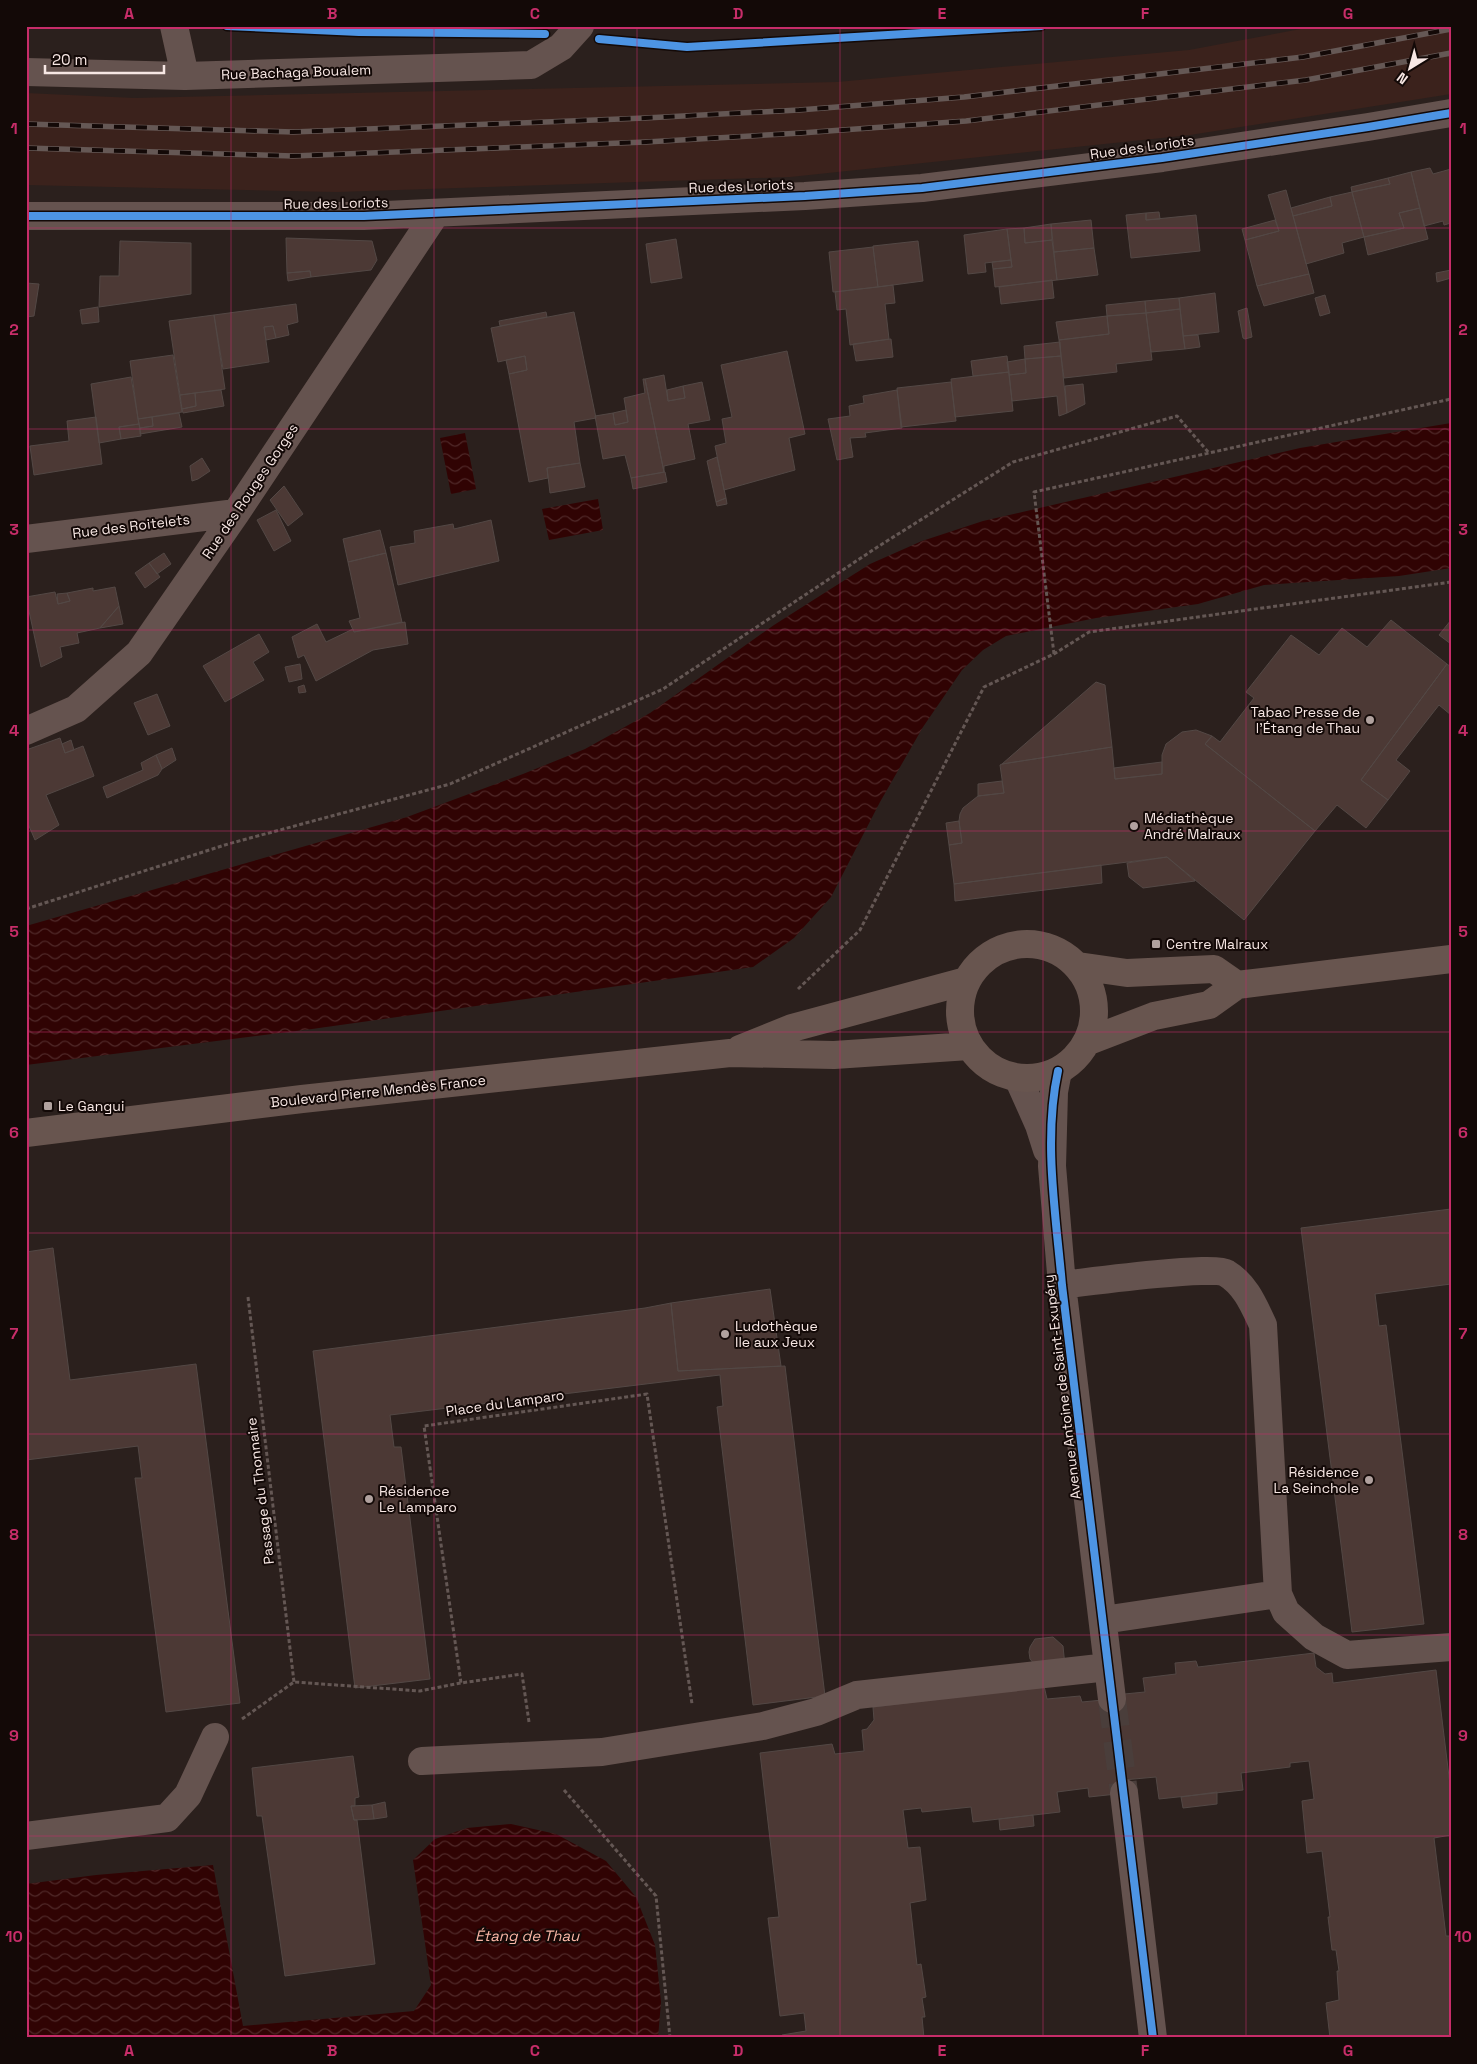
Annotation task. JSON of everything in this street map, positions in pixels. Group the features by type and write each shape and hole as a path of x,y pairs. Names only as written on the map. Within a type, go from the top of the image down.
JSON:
{"street":[{"path":"174,26 185,76"},
{"name":"Rue Bachaga Boualem","path":"26,72 185,76 531,65 561,48 580,26"},
{"name":"Rue des Loriots","path":"26,216 263,217 436,213 805,196 922,188 1171,157 1368,127 1451,112"},
{"name":"Rue des Rouges Gorges","path":"26,731 76,709 139,653 236,513 436,213"},
{"name":"Rue des Roitelets","path":"26,539 236,513"},
{"path":"1018,943 1040,944 1061,952 1078,966 1089,982 1095,1002 1094,1022 1088,1041 1076,1058 1058,1071 1039,1078 1018,1078 998,1073 982,1061 969,1046 960,1024 960,1002 966,981 979,963 997,950 1018,943"},
{"path":"1088,1041 1154,1016 1209,1004 1238,985 1451,959"},
{"path":"1078,966 1127,973 1214,969 1238,985"},
{"name":"Boulevard Pierre Mendès France","path":"730,1053 792,1028 966,981"},
{"name":"Boulevard Pierre Mendès France","path":"26,1134 302,1099 730,1053 834,1055 969,1046"},
{"name":"Avenue Antoine de Saint-Exupéry","path":"1058,1071 1054,1092 1052,1166 1062,1285 1112,1699"},
{"name":"Avenue Antoine de Saint-Exupéry","path":"1018,1078 1039,1125 1052,1166"},
{"path":"1062,1285 1209,1271 1225,1272 1248,1294 1263,1325 1278,1594 1286,1612 1314,1637 1347,1655 1451,1647"},
{"path":"1103,1620 1278,1594"},
{"path":"422,1761 602,1752 763,1726 816,1712 857,1695 1108,1667"},
{"path":"26,1836 167,1818 188,1795 215,1737"},
{"path":"1124,1794 1153,2038"}],"path":[{"path":"1054,654 1034,492 1451,399"},
{"path":"26,909 228,844 450,784 663,689 879,546 1013,462 1177,416 1209,453"},
{"path":"795,991 860,930 984,687 1054,654 1089,632 1451,582"},
{"path":"215,1737 294,1682 420,1691 522,1674 534,1756 656,1896 670,2038"}],"shaded area":[{"path":"1317,26 1451,26 1451,94 1190,135 790,177 337,192 26,185 26,93 134,98 837,82 1189,50"}],"water":[{"path":"1451,423 1451,568 1399,576 1264,585 1198,604 1096,618 1006,636 983,650 962,670 923,727 880,802 831,897 794,938 753,967 312,1029 26,1065 26,926 407,817 585,749 650,713 774,625 870,564 922,541 983,521 1300,448"},
{"path":"465,433 476,489 451,494 440,438"},
{"path":"598,499 603,530 549,540 542,509"},
{"name":"Étang de Thau","path":"511,1824 556,1834 606,1861 636,1897 655,1945 661,2002 658,2038 26,2038 26,1884 96,1875 213,1865 243,2026 414,2011 431,1985 413,1860 435,1839 467,1828"}],"building":[{"path":"1430,168 1433,174 1451,169 1451,223 1444,225 1443,221 1424,226 1411,172"},
{"path":"1411,172 1420,208 1399,213 1404,228 1364,237 1352,192 1390,184 1388,178"},
{"path":"1388,178 1390,184 1352,192 1351,187"},
{"path":"1286,190 1309,274 1257,286 1245,240 1279,231 1268,195"},
{"path":"1352,192 1364,237 1342,243 1344,253 1306,264 1293,216 1332,206 1330,197"},
{"path":"1330,197 1332,206 1293,216 1291,208"},
{"path":"1420,208 1428,239 1368,255 1364,237 1404,228 1399,213"},
{"path":"1159,212 1160,219 1146,220 1146,213"},
{"path":"1146,213 1146,220 1196,215 1200,251 1131,258 1126,215"},
{"path":"1091,220 1094,248 1054,252 1051,224"},
{"path":"1275,220 1279,231 1245,240 1242,229"},
{"path":"1051,224 1052,240 1025,243 1024,228"},
{"path":"1024,228 1025,243 1052,240 1057,280 995,287 993,269 1012,267 1007,229"},
{"path":"1007,229 1011,260 985,263 986,272 968,274 964,235"},
{"path":"286,238 372,241 377,260 371,270 311,277 310,271 287,273"},
{"path":"676,239 682,278 651,283 646,244"},
{"path":"120,241 191,243 191,294 99,307 100,276 119,276"},
{"path":"918,241 923,281 878,287 873,246"},
{"path":"873,247 878,287 833,292 829,252"},
{"path":"1094,248 1098,275 1057,280 1054,252"},
{"path":"1011,260 1012,267 993,269 992,262"},
{"path":"1451,270 1451,278 1437,282 1436,273"},
{"path":"310,271 311,277 288,281 287,273"},
{"path":"1309,274 1314,293 1264,306 1257,286"},
{"path":"1052,280 1054,298 1001,304 999,287"},
{"path":"26,283 39,284 34,316 26,317"},
{"path":"893,285 895,303 885,304 889,339 850,345 846,309 837,310 835,292"},
{"path":"1215,293 1219,332 1183,336 1179,298"},
{"path":"1325,295 1330,313 1320,316 1315,298"},
{"path":"1179,298 1180,309 1146,313 1145,301"},
{"path":"1145,301 1146,313 1107,316 1106,305"},
{"path":"296,304 298,322 287,325 289,335 276,338 273,326 264,327 269,362 223,369 214,315"},
{"path":"98,307 99,322 82,324 80,310"},
{"path":"1247,308 1252,337 1245,339 1243,338 1238,311"},
{"path":"1180,309 1185,349 1151,352 1146,313"},
{"path":"546,312 547,317 500,326 499,321"},
{"path":"574,312 596,418 574,422 580,463 547,468 548,478 529,482 509,374 527,370 525,356 498,362 491,328"},
{"path":"1146,313 1152,360 1116,364 1117,372 1064,378 1059,340 1109,334 1107,316"},
{"path":"214,315 225,389 180,395 169,321"},
{"path":"1107,316 1109,334 1059,340 1056,322"},
{"path":"273,326 276,338 266,340 264,327"},
{"path":"1198,335 1200,347 1185,349 1183,336"},
{"path":"891,339 893,357 856,361 853,344"},
{"path":"1060,342 1061,356 1025,359 1024,346"},
{"path":"787,351 805,434 789,438 795,470 724,490 715,446 726,443 722,419 732,417 721,365"},
{"path":"173,355 182,412 138,419 130,361"},
{"path":"525,356 527,370 509,374 506,360"},
{"path":"1007,356 1009,372 973,376 971,361"},
{"path":"1061,356 1067,413 1059,416 1057,396 1012,401 1009,375 1026,373 1025,359"},
{"path":"1025,359 1026,373 1009,375 1007,362"},
{"path":"1009,372 1013,411 955,417 951,379"},
{"path":"664,375 668,401 685,398 683,386 702,382 710,420 688,424 695,459 664,466 664,472 645,379"},
{"path":"131,377 139,424 119,427 121,439 99,443 91,384"},
{"path":"643,379 645,379 664,472 631,478 625,455 603,459 595,416 613,413 615,425 628,422 624,398 645,393"},
{"path":"951,382 956,421 901,427 897,388"},
{"path":"1083,384 1085,404 1067,413 1065,386"},
{"path":"683,386 685,398 668,401 667,390"},
{"path":"221,390 224,406 183,413 182,409 196,406 195,393"},
{"path":"897,390 902,428 865,433 866,437 850,438 853,457 837,460 828,419 850,416 849,406 864,403 863,396"},
{"path":"195,393 196,406 182,409 180,395"},
{"path":"626,410 628,422 615,425 613,413"},
{"path":"179,413 182,427 140,434 140,428 153,426 152,417"},
{"path":"96,417 102,464 34,475 30,446 69,441 67,421"},
{"path":"152,417 153,426 140,428 138,419"},
{"path":"139,424 141,436 121,439 119,427"},
{"path":"717,457 726,498 716,502 707,461"},
{"path":"202,458 210,471 192,481 190,466"},
{"path":"580,463 585,487 550,493 547,468"},
{"path":"665,472 667,482 633,489 631,478"},
{"path":"284,486 303,514 288,526 270,500"},
{"path":"726,498 727,504 717,506 716,502"},
{"path":"276,510 291,541 274,551 257,520"},
{"path":"491,520 499,561 398,585 390,547 415,543 414,531 453,524 454,529"},
{"path":"380,530 386,553 348,562 343,539"},
{"path":"164,553 171,564 157,574 149,563"},
{"path":"386,553 402,622 354,632 349,621 360,618 348,562"},
{"path":"149,563 160,577 145,588 135,573"},
{"path":"115,587 119,606 100,628 77,633 79,643 60,647 62,657 41,667 26,597 55,592 58,604 70,601 67,593 93,588 93,591"},
{"path":"67,593 70,601 58,604 57,594"},
{"path":"119,606 123,624 100,628"},
{"path":"1391,620 1447,664 1361,780 1388,800 1366,828 1337,805 1315,831 1205,744 1212,736 1220,742 1254,698 1246,692 1291,635 1319,655 1342,628 1367,647"},
{"path":"1451,620 1451,644 1439,635"},
{"path":"405,622 408,644 373,650 316,681 304,655 298,658 292,637 317,624 326,642 353,629 354,632"},
{"path":"259,634 269,652 253,662 264,680 225,702 203,666"},
{"path":"300,664 302,679 289,682 285,667"},
{"path":"1447,664 1451,667 1451,715 1439,705 1396,760 1410,771 1388,800 1361,780"},
{"path":"1096,682 1105,685 1112,747 1002,764"},
{"path":"304,685 306,692 299,693 298,687"},
{"path":"157,694 170,726 148,735 134,703"},
{"name":"Médiathèque André Malraux","path":"1196,730 1212,736 1205,744 1315,831 1244,920 1167,857 954,884 949,845 962,843 960,814 963,808 978,796 1004,793 1000,765 1112,747 1115,779 1162,774 1162,755 1166,744 1182,732"},
{"path":"60,738 65,753 83,746 94,776 46,795 59,825 35,840 26,819 26,750"},
{"path":"71,740 74,750 65,753 62,744"},
{"path":"172,748 176,760 162,769 156,755"},
{"path":"156,755 162,769 158,775 107,798 103,787 143,770 141,763"},
{"path":"1162,762 1162,774 1115,779 1114,768"},
{"path":"1002,781 1004,793 978,796 978,784"},
{"path":"959,821 962,843 949,845 946,823"},
{"path":"1167,857 1195,881 1143,888 1129,877 1127,863"},
{"path":"1101,865 1102,883 955,901 954,884"},
{"name":"Résidence La Seinchole","path":"1451,1209 1451,1284 1375,1294 1379,1326 1386,1325 1424,1624 1352,1632 1301,1228"},
{"path":"53,1248 70,1380 196,1364 240,1703 166,1712 135,1478 142,1478 138,1446 26,1460 26,1252"},
{"name":"Ludothèque Ile aux Jeux","path":"770,1289 781,1366 678,1371 671,1303"},
{"name":"Résidence Le Lamparo","path":"671,1303 678,1371 785,1366 825,1696 753,1705 717,1407 723,1406 720,1375 390,1415 394,1447 401,1447 430,1679 355,1688 313,1351 645,1308"},
{"path":"1053,1637 1063,1646 1065,1666 1035,1665 1030,1659 1029,1652 1035,1639"},
{"path":"1314,1653 1316,1667 1325,1674 1332,1673 1333,1683 1436,1670 1451,1793 1451,1835 1434,1838 1446,1936 1451,1936 1451,2038 1330,2038 1326,2003 1339,2000 1337,1971 1339,1971 1336,1950 1332,1950 1322,1851 1307,1853 1302,1801 1314,1799 1309,1761 1290,1763 1290,1767 1241,1773 1243,1790 1159,1799 1156,1777 1123,1780 1126,1793 1089,1797 1088,1788 1057,1792 1060,1812 973,1822 971,1807 922,1812 921,1808 903,1810 908,1848 920,1847 926,1900 910,1903 917,1965 921,1964 926,1997 922,1998 925,2017 922,2017 924,2038 782,2038 782,2035 806,2031 804,2013 780,2016 768,1918 779,1917 760,1753 832,1744 835,1754 864,1751 862,1730 867,1729 874,1720 873,1707 1044,1686 1047,1699 1080,1696 1082,1702 1113,1699 1114,1695 1145,1692 1143,1678 1176,1674 1175,1663 1196,1661 1198,1667"},
{"path":"353,1756 359,1797 355,1798 355,1806 351,1806 354,1820 357,1820 375,1964 285,1976 262,1816 257,1816 252,1768"},
{"path":"1217,1792 1217,1804 1183,1808 1181,1797"},
{"path":"385,1802 387,1817 374,1819 372,1805"},
{"path":"372,1805 374,1819 354,1820 351,1806"},
{"path":"1033,1815 1034,1826 1000,1830 999,1819"}],"tunnel":[{"path":"1112,1699 1124,1793"}],"railway":[{"path":"26,124 293,132 799,110 964,97 1303,57 1451,29"},
{"path":"26,148 293,156 646,142 801,133 966,121 1306,80 1451,53"}],"cycle path":[{"path":"227,26 359,32 545,34"},
{"path":"599,39 687,47 1041,26"},
{"path":"26,216 364,216 805,196 922,188 1162,158 1451,113"},
{"path":"1058,1071 1051,1124 1051,1151 1062,1285 1153,2038"}],"place":[{"name":"Tabac Presse de l'Étang de Thau","path":"1370,720"},
{"name":"Médiathèque André Malraux","path":"1134,826"},
{"name":"Centre Malraux","path":"1156,944"},
{"name":"Le Gangui","path":"48,1106"},
{"name":"Ludothèque Ile aux Jeux","path":"725,1334"},
{"name":"Résidence La Seinchole","path":"1369,1480"},
{"name":"Résidence Le Lamparo","path":"369,1499"}]}
